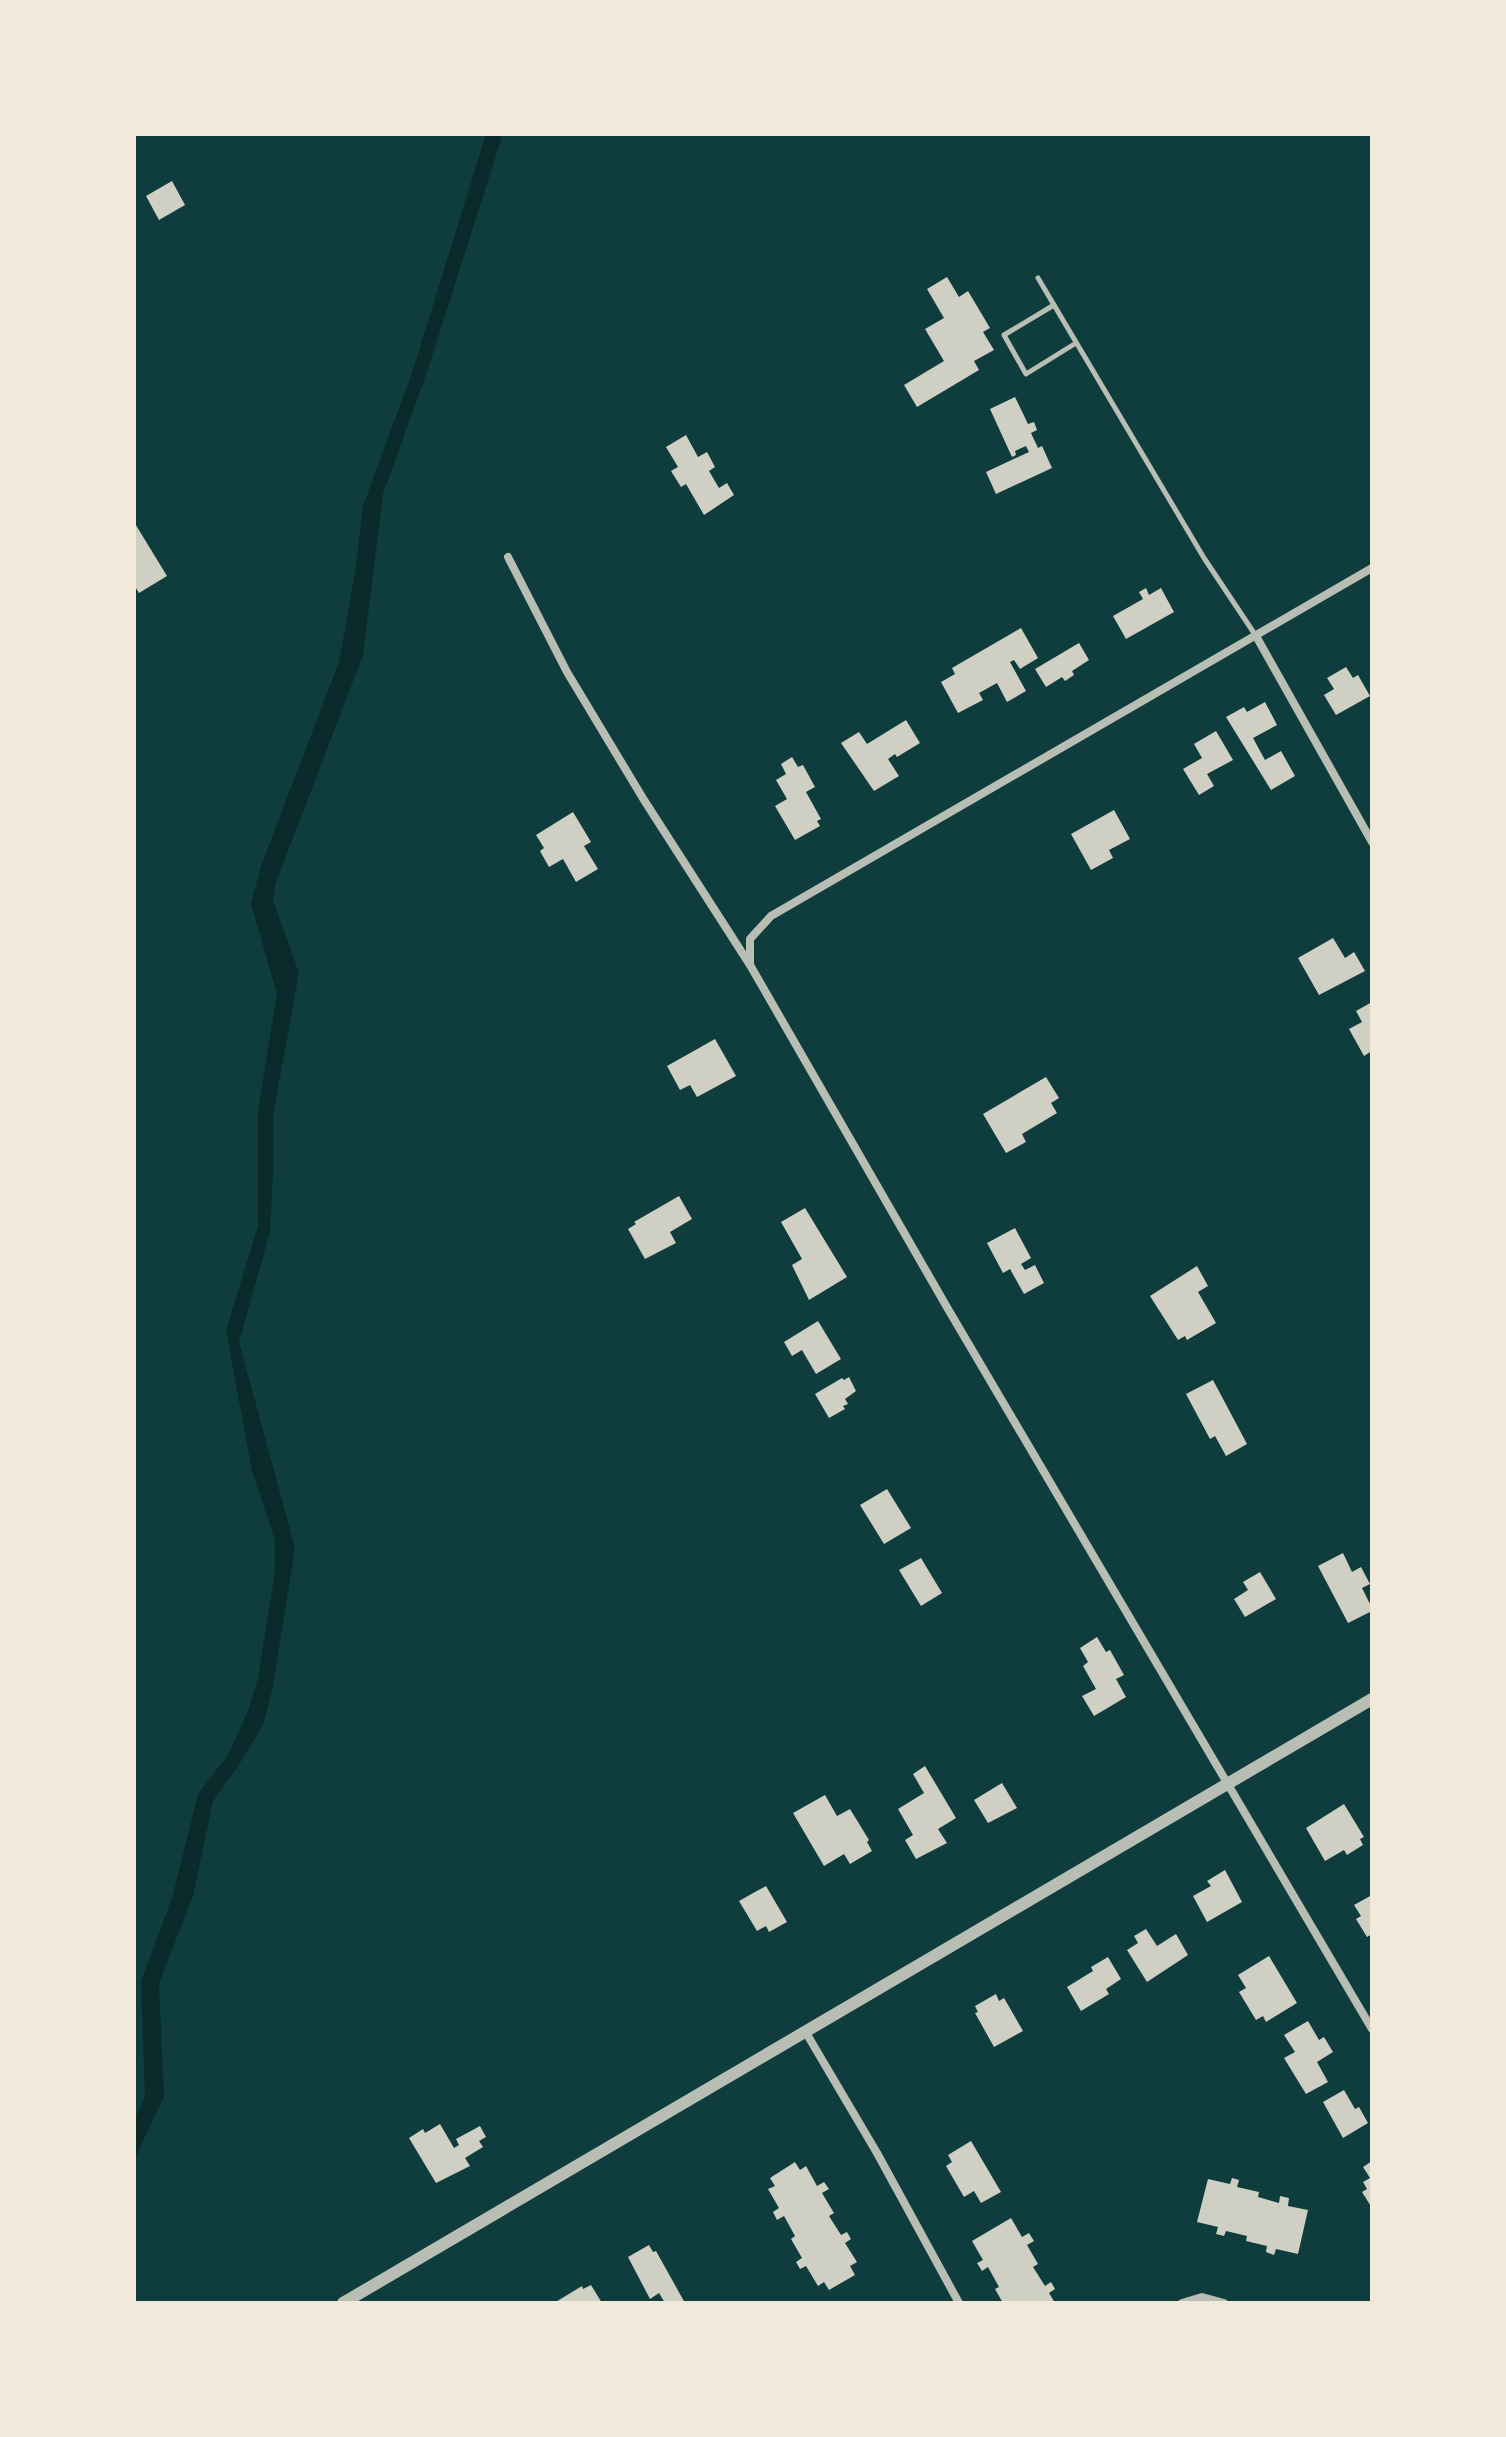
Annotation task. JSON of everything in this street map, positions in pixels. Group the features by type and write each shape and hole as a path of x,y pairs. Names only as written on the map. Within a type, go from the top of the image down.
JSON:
{"street":[{"path":"508,557 567,672 644,800 750,965 1372,2029"},
{"path":"750,965 750,939 771,916 1372,568"},
{"path":"1256,636 1372,842"},
{"path":"343,2303 1372,1699"},
{"path":"805,2031 959,2303"},
{"path":"1182,2303 1202,2297 1224,2303"}],"lane":[{"path":"1038,278 1204,558 1256,636"},
{"path":"1054,305 1004,335 1026,374 1076,343"}],"water":[{"path":"486,134 502,134 427,372 383,494 363,655 275,885 273,900 299,973 273,1116 270,1232 239,1342 295,1548 272,1691 263,1725 213,1801 193,1896 159,1983 164,2097 134,2160 134,2120 145,2097 141,1981 172,1898 198,1794 228,1755 248,1711 258,1678 275,1572 275,1540 252,1471 226,1330 258,1226 258,1110 277,994 251,904 261,866 339,662 363,506 412,373"}],"building":[{"path":"172,181 185,205 159,220 146,196"},
{"path":"947,277 959,297 968,291 990,328 983,332 994,350 974,361 979,370 917,407 904,385 944,361 925,329 944,318 927,289"},
{"path":"1015,397 1028,424 1034,422 1037,430 1031,433 1038,448 1042,446 1052,468 996,494 986,472 1029,452 1026,446 1015,451 1016,455 1012,457 990,409"},
{"path":"686,435 698,457 707,452 715,467 709,471 719,488 727,483 734,495 704,515 686,484 681,487 671,471 678,467 666,447"},
{"path":"134,522 167,576 139,593 134,585"},
{"path":"1146,588 1149,595 1161,588 1174,612 1126,639 1113,616 1143,599 1139,592"},
{"path":"1021,628 1038,658 1020,669 1014,660 1010,662 1026,691 1007,702 997,683 979,693 983,700 958,713 941,682 955,674 952,668"},
{"path":"1079,643 1089,660 1072,671 1074,675 1065,681 1062,677 1046,687 1035,669"},
{"path":"1346,667 1353,678 1358,675 1370,696 1336,715 1324,695 1334,689 1327,678"},
{"path":"1265,702 1277,725 1253,738 1265,760 1281,751 1295,776 1271,790 1226,717 1244,707 1247,712"},
{"path":"906,720 920,743 888,759 899,776 874,791 841,743 859,732 867,744"},
{"path":"1216,731 1233,760 1207,774 1214,786 1199,795 1183,769 1202,758 1194,744"},
{"path":"792,757 798,767 803,765 815,787 806,792 821,819 817,821 820,826 795,840 775,806 787,799 776,780 786,774 781,764"},
{"path":"1114,810 1130,839 1109,850 1113,858 1091,870 1071,834"},
{"path":"573,812 591,842 584,846 598,869 576,882 563,859 549,867 540,851 544,848 536,835"},
{"path":"1333,938 1345,958 1354,952 1365,971 1319,995 1298,958"},
{"path":"1372,1002 1372,1051 1364,1056 1349,1029 1362,1022 1356,1011"},
{"path":"715,1039 736,1076 697,1097 690,1085 680,1090 667,1066"},
{"path":"1046,1077 1059,1098 1051,1103 1057,1113 1022,1134 1026,1142 1006,1153 983,1114"},
{"path":"679,1196 692,1219 670,1232 676,1243 645,1259 628,1229 636,1224 634,1222"},
{"path":"805,1208 847,1277 809,1300 792,1265 802,1259 781,1222"},
{"path":"1015,1228 1031,1258 1021,1264 1025,1270 1035,1265 1044,1283 1024,1294 1010,1269 1003,1273 987,1243"},
{"path":"1197,1266 1208,1286 1198,1292 1216,1323 1187,1340 1185,1336 1178,1340 1150,1296"},
{"path":"818,1321 841,1359 816,1374 802,1350 792,1356 784,1342"},
{"path":"849,1377 856,1391 845,1399 848,1404 843,1406 845,1409 829,1418 815,1394"},
{"path":"1213,1380 1247,1444 1226,1456 1215,1436 1210,1439 1186,1394"},
{"path":"887,1489 911,1528 884,1544 860,1505"},
{"path":"1343,1553 1352,1572 1361,1567 1370,1584 1362,1588 1372,1608 1372,1611 1348,1623 1318,1566"},
{"path":"921,1558 942,1593 921,1606 899,1570"},
{"path":"1260,1572 1276,1599 1245,1617 1234,1599 1248,1590 1243,1582"},
{"path":"1097,1637 1106,1652 1110,1650 1124,1675 1116,1679 1126,1697 1094,1716 1082,1696 1096,1689 1083,1666 1088,1662 1080,1648"},
{"path":"925,1766 956,1818 938,1829 947,1843 916,1859 905,1840 913,1835 898,1809 924,1793 913,1774"},
{"path":"1002,1783 1017,1808 988,1823 974,1800"},
{"path":"825,1795 837,1816 850,1809 869,1840 867,1842 872,1851 850,1864 844,1854 824,1866 793,1813"},
{"path":"1344,1804 1364,1837 1360,1839 1363,1845 1347,1855 1344,1850 1325,1861 1306,1828"},
{"path":"1225,1870 1242,1902 1207,1922 1193,1896 1211,1886 1207,1881"},
{"path":"766,1886 787,1922 769,1932 766,1926 757,1931 739,1901"},
{"path":"1372,1895 1372,1934 1367,1937 1356,1919 1361,1916 1354,1905"},
{"path":"1146,1929 1157,1946 1176,1934 1188,1955 1147,1982 1127,1950 1138,1943 1134,1936"},
{"path":"1269,1956 1297,2003 1266,2022 1263,2016 1256,2020 1239,1992 1246,1988 1238,1975"},
{"path":"1108,1957 1121,1979 1106,1989 1109,1994 1081,2011 1067,1987 1093,1971 1091,1967"},
{"path":"996,1994 999,2001 1004,1998 1023,2031 994,2047 975,2013 978,2012 975,2006"},
{"path":"1308,2021 1319,2040 1324,2037 1333,2052 1317,2062 1328,2082 1306,2094 1284,2058 1295,2052 1284,2035"},
{"path":"1344,2090 1368,2123 1343,2138 1323,2102"},
{"path":"440,2124 454,2148 459,2145 456,2139 480,2126 486,2137 479,2141 483,2147 465,2158 470,2166 436,2183 409,2138 423,2129 425,2133"},
{"path":"971,2141 1001,2192 981,2203 974,2191 964,2197 946,2166 952,2162 948,2155"},
{"path":"1372,2161 1372,2208 1362,2192 1367,2189 1363,2182 1370,2178 1363,2167"},
{"path":"795,2162 800,2170 806,2166 817,2186 824,2182 829,2189 822,2193 834,2213 829,2216 841,2235 847,2232 851,2239 845,2243 857,2262 850,2266 855,2275 829,2290 824,2282 818,2286 806,2266 800,2269 796,2262 802,2258 791,2239 795,2236 784,2216 777,2220 773,2212 779,2208 768,2189 775,2186 770,2178"},
{"path":"1232,2178 1239,2180 1237,2187 1259,2192 1258,2197 1279,2203 1280,2196 1289,2198 1288,2206 1308,2210 1298,2254 1276,2249 1274,2255 1266,2252 1267,2246 1246,2241 1247,2236 1226,2231 1224,2236 1216,2234 1218,2227 1197,2222 1208,2179 1230,2184"},
{"path":"1011,2218 1022,2237 1029,2233 1034,2241 1027,2245 1038,2264 1033,2267 1045,2286 1051,2282 1055,2289 1049,2293 1055,2303 1003,2303 995,2289 999,2287 988,2267 982,2271 977,2263 983,2260 972,2241"},
{"path":"649,2245 653,2252 656,2251 685,2303 665,2303 659,2293 650,2299 628,2257"},
{"path":"591,2285 602,2303 554,2303 582,2286 583,2289"}]}
